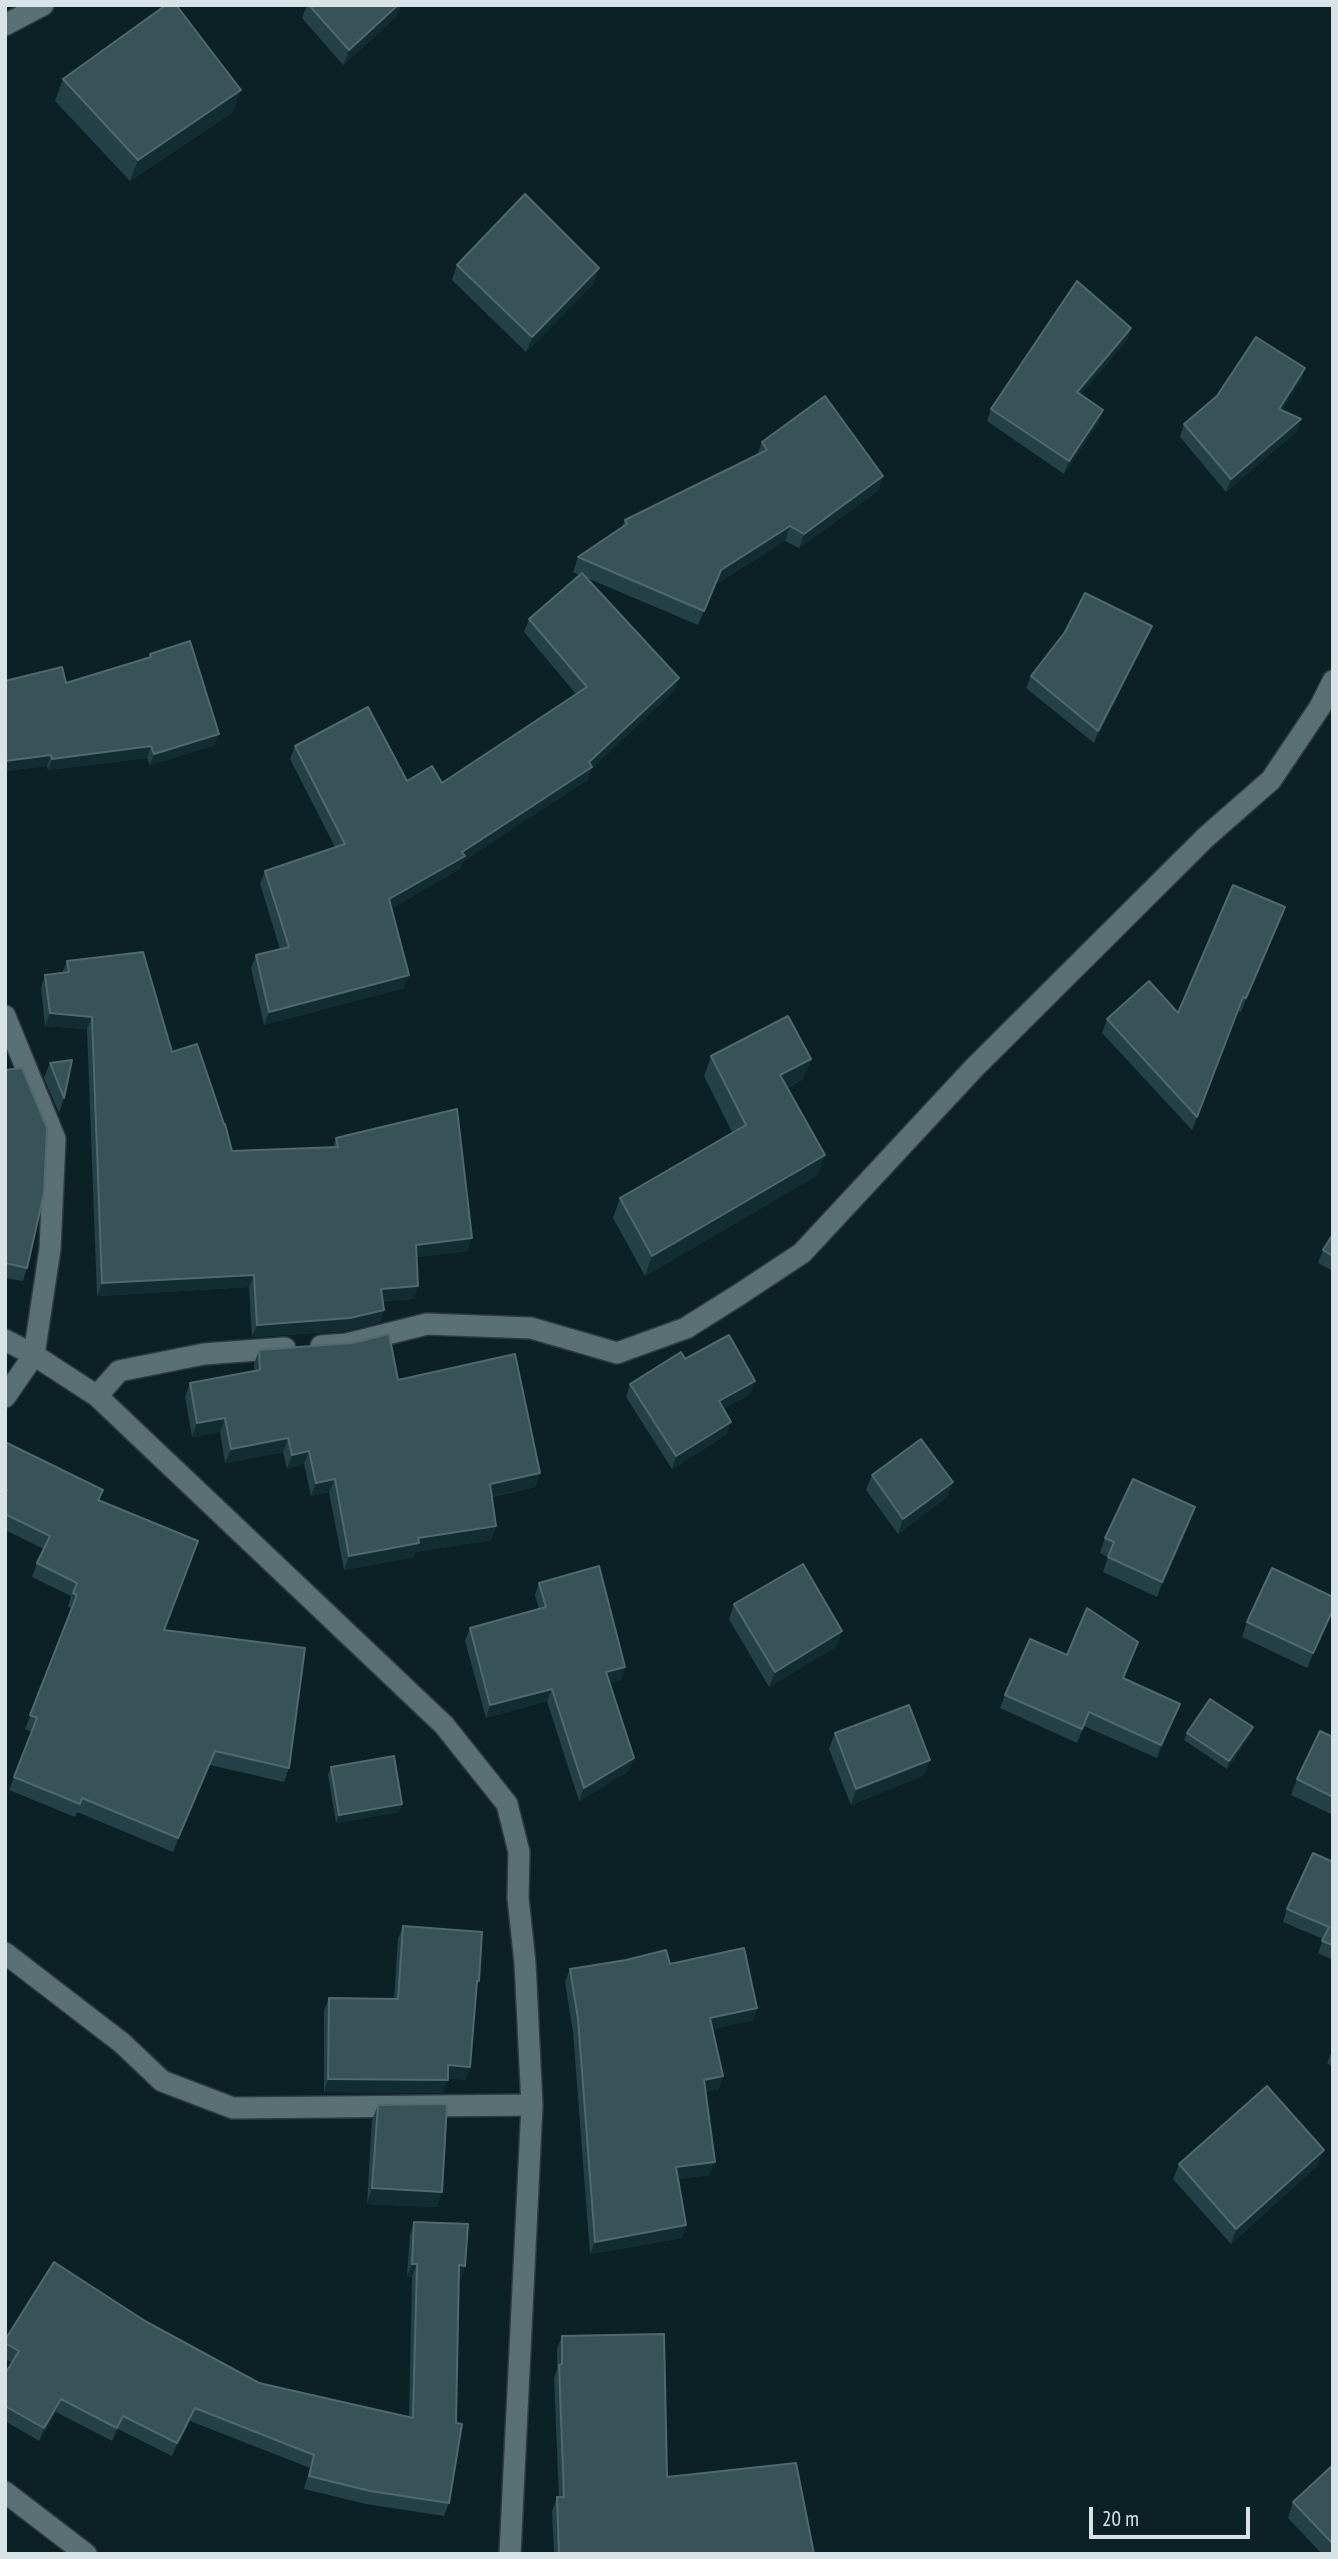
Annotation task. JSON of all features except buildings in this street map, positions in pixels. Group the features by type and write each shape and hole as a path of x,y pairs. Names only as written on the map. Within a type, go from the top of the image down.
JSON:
{"street":[{"path":"5,24 43,5"},
{"path":"97,1396 119,1371 204,1354 347,1344 427,1324 531,1328 617,1353 686,1328 802,1253 975,1068 1206,837 1271,780 1320,707 1333,681"},
{"path":"5,1016 55,1139 50,1249 34,1354 5,1397"},
{"path":"5,1340 34,1354 97,1396 444,1725 507,1804 519,1852 518,1898 525,1963 532,2105 509,2554"},
{"path":"5,1953 122,2043 162,2081 233,2108 532,2105"},
{"path":"5,2492 86,2554"}]}
